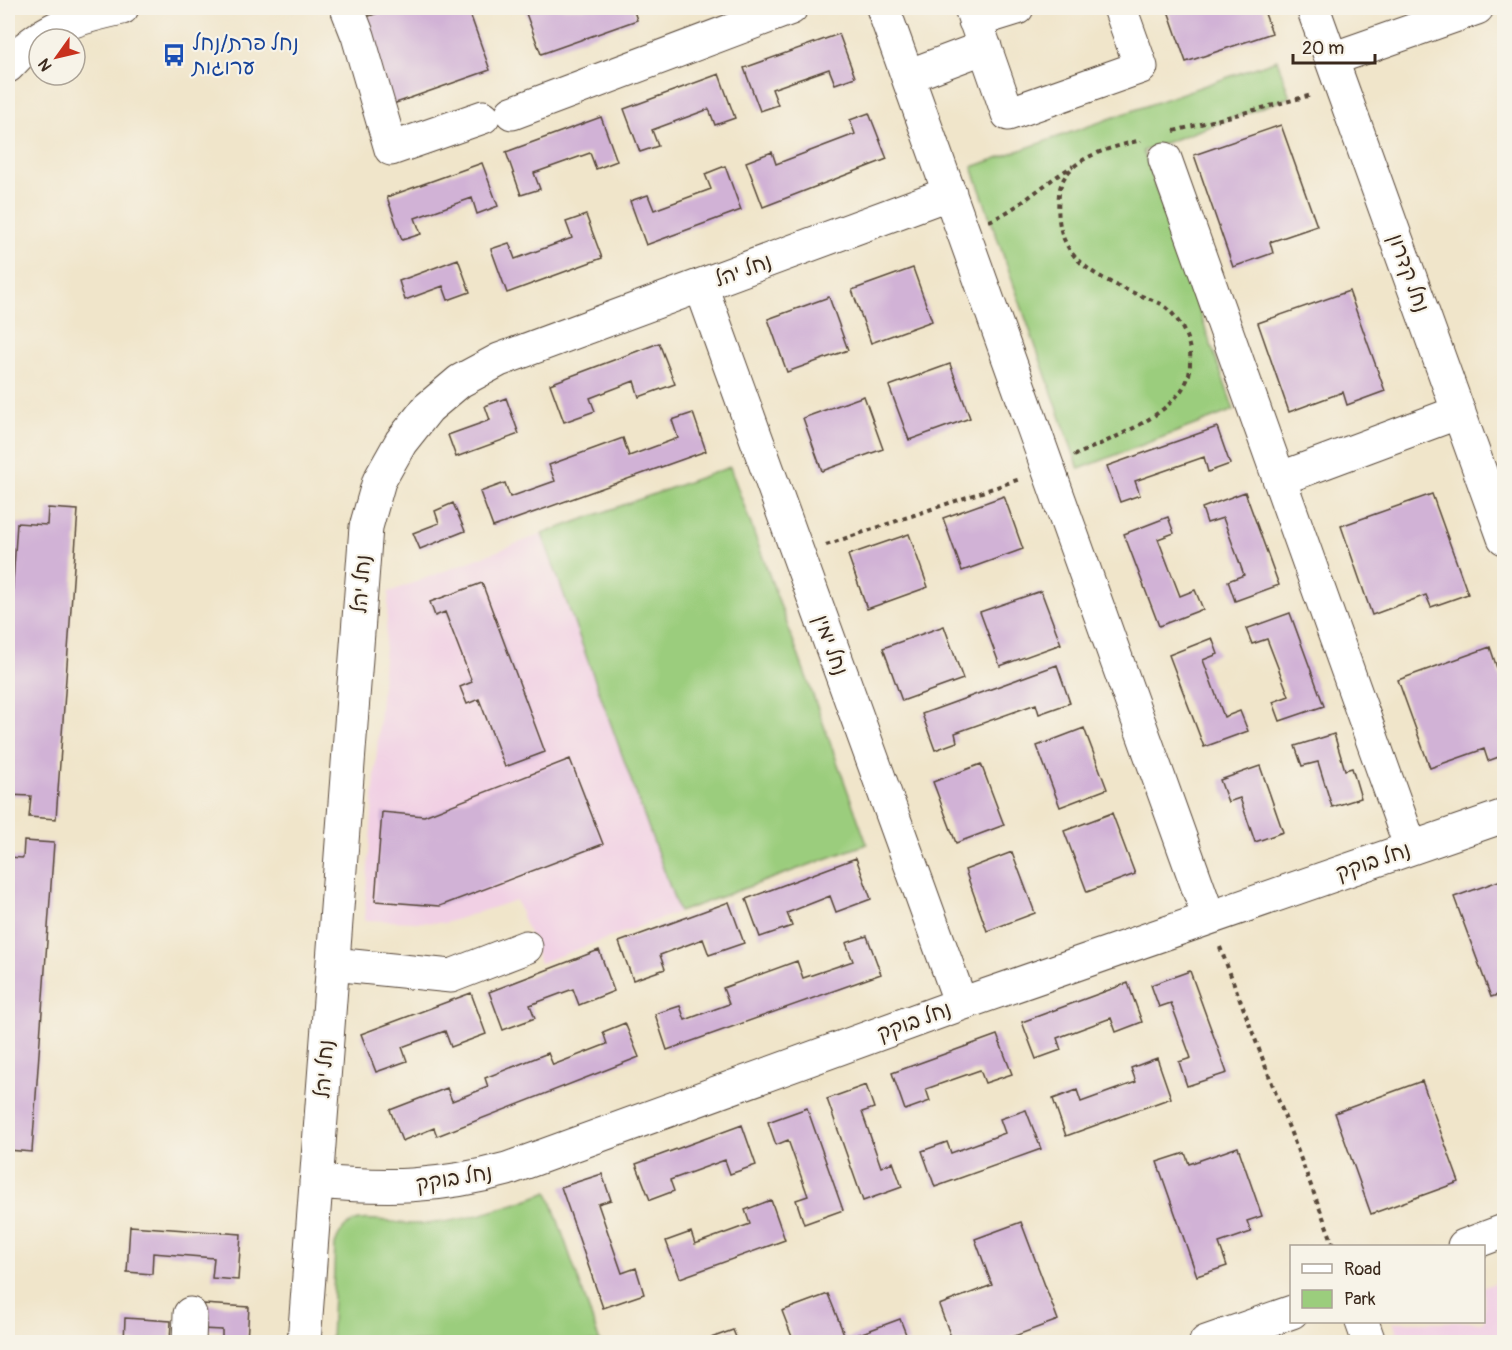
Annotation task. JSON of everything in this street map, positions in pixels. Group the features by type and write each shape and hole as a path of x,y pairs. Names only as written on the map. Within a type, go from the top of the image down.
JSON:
{"street":[{"path":"8,66 23,49 41,35 62,24 85,16 122,8"},
{"path":"348,8 391,149 497,115 791,8"},
{"path":"883,8 1209,918"},
{"path":"908,76 977,25 1017,8"},
{"path":"977,25 1008,114 1141,67 1120,8"},
{"name":"נחל קדרון","path":"1313,8 1504,538"},
{"path":"1337,73 1476,8"},
{"path":"1163,143 1279,479 1411,848"},
{"name":"נחל יהל","path":"304,1342 366,527 379,481 401,442 429,408 460,381 499,360 950,193"},
{"name":"נחל ימין","path":"701,286 961,1004"},
{"path":"1279,479 1459,412"},
{"name":"נחל בוקק","path":"316,1182 409,1186 447,1182 507,1169 961,1004 1504,816"},
{"path":"333,964 451,976 526,947"},
{"path":"1467,1245 1504,1231"},
{"path":"1206,1342 1290,1313"},
{"path":"1362,1323 1369,1342"}],"path":[{"path":"964,233 1006,214 1053,177 1106,149 1163,143 1337,73"},
{"path":"798,555 1048,469 1142,423 1163,409 1181,391 1189,377 1191,348 1180,325 1166,307 1103,280 1077,261 1065,243 1058,213 1060,185 1076,165"},
{"path":"1209,918 1334,1245"}],"shaded area":[{"path":"542,534 679,912 540,963 516,900 445,923 364,920 389,592"},
{"path":"1504,1280 1504,1342 1401,1342 1393,1323 1485,1323 1485,1287"}],"green space":[{"path":"1277,60 1290,97 1143,151 1234,410 1079,469 972,167"},
{"path":"730,467 867,844 679,912 542,534"},
{"path":"548,1192 600,1342 331,1342 335,1245 341,1233 350,1223 366,1219 414,1224 449,1221 499,1209"}],"building":[{"path":"393,8 468,8 490,70 393,104 363,18"},
{"path":"524,8 633,8 637,20 541,54"},
{"path":"1167,8 1263,8 1272,33 1186,62"},
{"path":"839,34 855,77 835,84 829,69 772,89 778,105 760,111 744,68"},
{"path":"719,74 735,118 715,125 709,109 652,130 658,146 640,152 624,109"},
{"path":"869,113 887,159 763,207 746,162 772,152 776,164 855,134 850,120"},
{"path":"601,117 617,161 596,169 590,153 534,173 540,189 521,195 506,152"},
{"path":"1281,125 1317,226 1270,242 1273,253 1233,267 1194,155"},
{"path":"482,163 498,206 477,214 472,198 415,218 421,234 402,240 387,197"},
{"path":"725,166 741,210 646,245 630,201 648,195 654,210 711,189 705,174"},
{"path":"586,215 602,258 507,293 491,249 509,243 515,259 572,238 566,222"},
{"path":"458,259 470,292 448,300 443,286 405,300 399,281"},
{"path":"913,268 932,321 871,343 852,290"},
{"path":"1349,291 1385,391 1347,405 1343,392 1289,412 1258,323"},
{"path":"829,297 848,350 787,372 768,319"},
{"path":"659,343 675,384 639,397 634,381 590,398 595,411 564,422 550,384"},
{"path":"950,364 970,418 909,440 889,386"},
{"path":"864,396 883,449 822,471 803,418"},
{"path":"506,398 519,434 456,457 448,435 490,420 485,406"},
{"path":"693,413 706,451 493,527 480,492 505,483 510,497 555,481 549,465 623,438 629,456 678,438 672,420"},
{"path":"1217,427 1230,464 1208,472 1204,457 1135,481 1140,495 1120,502 1107,466"},
{"path":"1245,492 1279,585 1235,601 1228,581 1244,575 1223,518 1207,523 1202,508"},
{"path":"1432,494 1468,594 1431,607 1426,595 1372,615 1341,526"},
{"path":"1004,496 1023,549 962,571 943,518"},
{"path":"453,503 465,531 420,549 413,533 439,523 435,511"},
{"path":"48,508 78,510 56,819 29,817 31,796 8,795 8,657 17,523 47,525"},
{"path":"1168,517 1174,533 1158,539 1180,596 1195,590 1203,609 1159,626 1124,534"},
{"path":"909,534 928,587 867,609 848,555"},
{"path":"482,583 545,752 505,767 479,699 467,704 460,687 472,682 445,612 435,616 430,602"},
{"path":"1041,591 1061,644 1000,666 980,612"},
{"path":"1290,613 1324,706 1280,721 1273,702 1289,696 1267,639 1252,644 1246,629"},
{"path":"944,626 963,679 902,701 883,648"},
{"path":"1212,638 1218,654 1203,660 1224,717 1240,711 1248,731 1204,747 1169,655"},
{"path":"1490,647 1504,689 1504,755 1488,761 1484,749 1430,768 1398,680"},
{"path":"1057,665 1070,703 1039,714 1036,704 955,733 957,742 935,750 922,714"},
{"path":"1084,728 1107,789 1060,807 1037,746"},
{"path":"1334,734 1345,770 1352,768 1361,798 1332,807 1318,762 1302,766 1295,746"},
{"path":"570,759 603,844 440,906 375,901 382,812 424,816"},
{"path":"981,764 1004,825 956,843 933,782"},
{"path":"1260,766 1283,832 1255,842 1240,798 1228,802 1220,780"},
{"path":"1112,813 1135,874 1087,892 1064,831"},
{"path":"24,841 54,843 32,1152 8,1150 8,857 23,858"},
{"path":"1012,852 1035,913 987,931 965,870"},
{"path":"856,858 871,899 836,912 830,896 787,913 792,926 760,937 746,899"},
{"path":"1504,879 1504,993 1491,997 1454,897"},
{"path":"729,902 744,943 709,955 703,939 660,955 665,969 633,980 619,942"},
{"path":"867,936 881,974 667,1050 655,1014 680,1006 685,1020 729,1004 723,988 797,961 803,978 853,961 846,943"},
{"path":"599,950 614,991 579,1005 573,989 530,1005 535,1018 503,1030 489,992"},
{"path":"1190,971 1227,1073 1187,1086 1179,1062 1191,1058 1171,1003 1159,1007 1151,985"},
{"path":"1128,983 1142,1022 1116,1032 1111,1018 1057,1038 1061,1050 1036,1059 1022,1022"},
{"path":"471,993 486,1034 451,1047 445,1031 402,1047 407,1061 376,1072 361,1034"},
{"path":"625,1023 639,1057 437,1136 434,1128 402,1141 390,1110 447,1088 452,1101 488,1087 485,1078 548,1053 553,1065 607,1044 603,1032"},
{"path":"997,1035 1012,1074 985,1083 980,1070 926,1089 930,1101 905,1110 892,1073"},
{"path":"1157,1058 1171,1098 1066,1136 1053,1099 1077,1090 1081,1102 1136,1082 1131,1068"},
{"path":"1422,1081 1459,1182 1371,1214 1335,1113"},
{"path":"866,1085 874,1108 862,1112 881,1167 893,1162 902,1187 863,1201 827,1099"},
{"path":"807,1108 843,1210 804,1224 796,1200 808,1196 788,1140 776,1145 768,1122"},
{"path":"1026,1110 1041,1149 935,1187 922,1151 947,1142 951,1153 1005,1133 1000,1119"},
{"path":"742,1125 756,1165 730,1174 725,1160 670,1180 674,1191 650,1200 636,1164"},
{"path":"1238,1147 1262,1216 1247,1221 1251,1232 1219,1243 1227,1266 1197,1276 1157,1162 1185,1153 1189,1164"},
{"path":"602,1174 611,1200 598,1204 622,1273 636,1268 644,1294 603,1308 561,1187"},
{"path":"771,1200 785,1240 680,1278 666,1241 691,1232 695,1244 750,1224 745,1210"},
{"path":"1021,1222 1058,1320 998,1342 953,1342 939,1305 992,1285 975,1239"},
{"path":"130,1226 241,1234 238,1280 212,1278 214,1258 153,1253 152,1274 127,1272"},
{"path":"828,1294 846,1339 900,1319 909,1342 794,1342 782,1311"},
{"path":"203,1304 249,1307 247,1342 222,1342 222,1330 201,1329"},
{"path":"125,1318 171,1321 170,1342 124,1342"},
{"path":"733,1330 738,1342 700,1342"}],"place":[{"name":"נחל פרת/נחל ערוגות","path":"174,55"}]}
